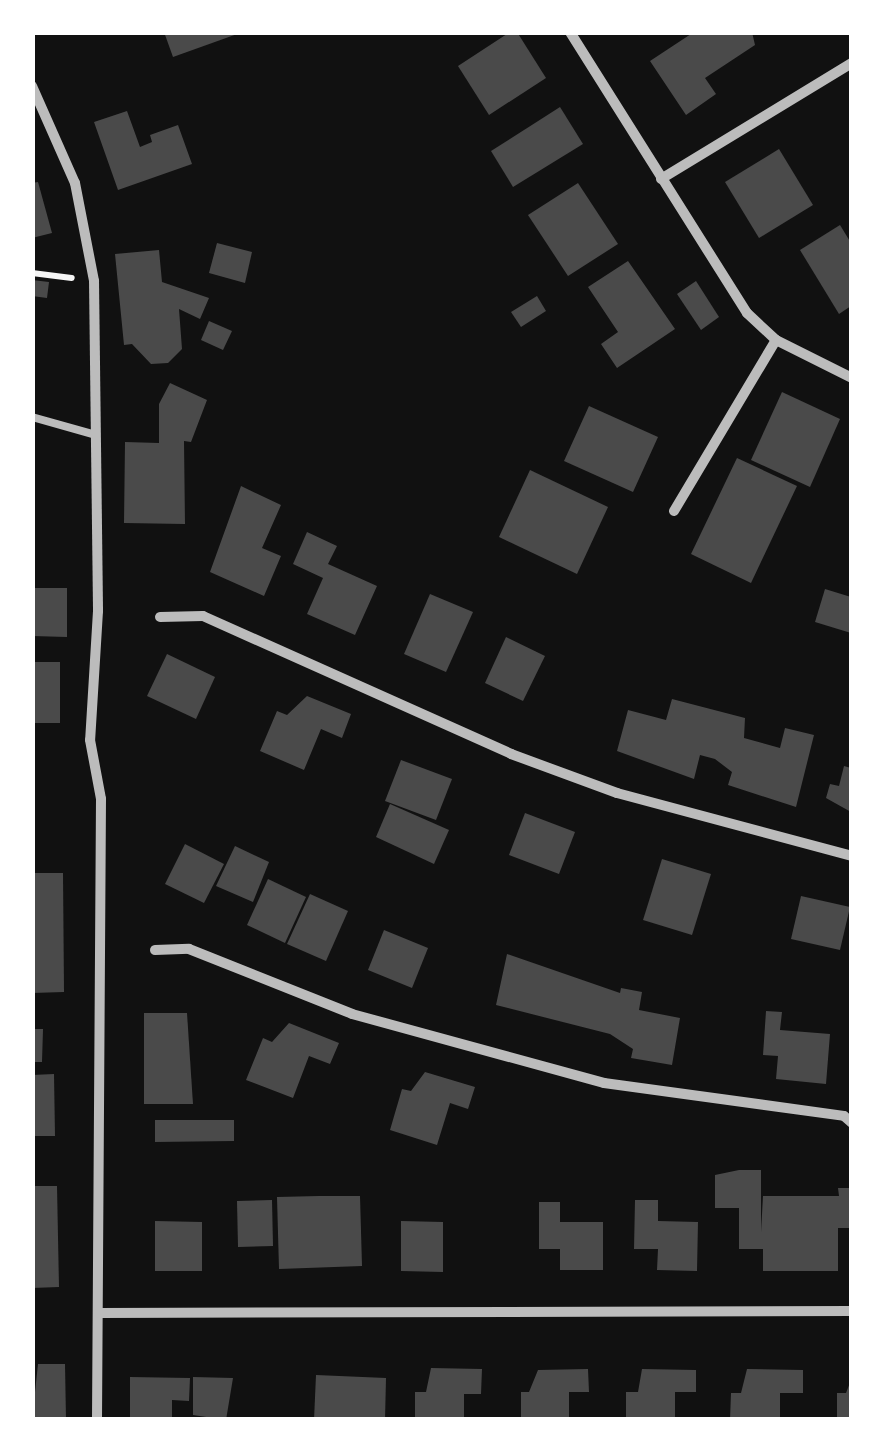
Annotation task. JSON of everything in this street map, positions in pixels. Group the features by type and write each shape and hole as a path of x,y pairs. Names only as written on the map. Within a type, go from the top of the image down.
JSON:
{"street":[{"path":"570,32 747,312 776,340 852,378"},
{"path":"661,179 852,63"},
{"path":"32,86 75,184 94,280 98,611 90,740 101,798 97,1420"},
{"path":"674,511 776,340"},
{"path":"160,617 203,616 511,754 617,793 852,856"},
{"path":"155,950 188,949 352,1014 604,1083 844,1116 852,1124"},
{"path":"100,1313 852,1311"}],"lane":[{"path":"32,417 96,435"}],"path":[{"path":"32,273 94,280"}],"building":[{"path":"164,32 240,32 240,33 173,57"},
{"path":"510,32 517,32 546,78 489,115 458,66"},
{"path":"694,32 752,32 755,45 705,78 716,94 686,115 650,61"},
{"path":"560,107 583,144 513,187 491,151"},
{"path":"127,111 140,147 152,142 150,135 178,125 192,164 118,190 94,122"},
{"path":"779,149 813,205 759,238 725,182"},
{"path":"38,182 52,233 32,238 32,183"},
{"path":"578,183 618,244 568,276 528,215"},
{"path":"840,225 851,243 851,306 839,314 800,250"},
{"path":"217,243 252,252 245,283 209,273"},
{"path":"159,250 162,282 209,298 200,319 179,309 182,349 168,363 151,364 132,344 124,345 115,254"},
{"path":"628,261 675,329 617,368 601,344 618,332 588,287"},
{"path":"32,280 49,282 47,298 32,296"},
{"path":"696,281 719,317 701,330 677,294"},
{"path":"537,296 546,311 521,327 511,312"},
{"path":"209,321 232,331 223,350 201,340"},
{"path":"170,383 207,400 191,442 184,441 185,524 124,523 125,442 159,443 159,404"},
{"path":"782,392 840,419 810,487 751,460"},
{"path":"589,406 658,437 633,492 564,461"},
{"path":"737,458 797,486 751,583 691,554"},
{"path":"530,470 608,507 577,574 499,537"},
{"path":"241,486 281,505 262,548 281,556 264,596 210,572"},
{"path":"307,532 337,546 328,564 377,586 355,635 307,614 323,578 293,564"},
{"path":"32,588 67,588 67,637 32,636"},
{"path":"825,589 851,597 851,633 815,622"},
{"path":"430,594 473,612 446,672 404,654"},
{"path":"506,637 545,656 523,701 485,683"},
{"path":"167,654 215,677 196,719 147,696"},
{"path":"32,662 60,662 60,723 32,723"},
{"path":"307,696 351,714 342,738 321,729 304,770 260,751 277,711 287,715"},
{"path":"672,699 745,718 744,738 780,748 785,728 814,735 796,807 728,785 732,772 715,759 700,755 694,779 617,751 628,710 666,720"},
{"path":"401,760 452,779 436,820 385,801"},
{"path":"844,766 851,768 851,812 826,798 830,784 839,786"},
{"path":"390,804 449,830 434,864 376,837"},
{"path":"525,813 575,832 559,874 509,855"},
{"path":"185,844 224,864 204,903 165,884"},
{"path":"235,846 269,862 253,902 216,886"},
{"path":"662,859 711,874 692,935 643,920"},
{"path":"32,873 63,873 64,992 32,993"},
{"path":"268,879 306,897 285,943 247,925"},
{"path":"310,894 348,911 326,961 287,944"},
{"path":"801,896 850,907 840,950 791,939"},
{"path":"384,930 428,948 412,988 368,970"},
{"path":"507,954 620,993 621,988 642,992 639,1010 680,1018 672,1065 631,1058 633,1049 610,1034 496,1005"},
{"path":"766,1011 782,1012 780,1030 830,1034 826,1084 776,1079 778,1056 763,1055"},
{"path":"144,1013 187,1013 193,1104 144,1104"},
{"path":"289,1023 339,1043 330,1064 309,1056 293,1098 246,1080 263,1038 272,1042"},
{"path":"32,1029 43,1029 42,1062 32,1062"},
{"path":"425,1072 475,1087 468,1109 450,1103 437,1145 390,1130 402,1089 411,1091"},
{"path":"54,1074 55,1136 32,1136 32,1075"},
{"path":"155,1120 234,1120 234,1141 155,1142"},
{"path":"761,1170 761,1232 763,1196 839,1196 838,1188 851,1188 851,1228 838,1228 838,1271 763,1271 763,1249 739,1249 739,1208 715,1208 715,1175"},
{"path":"32,1186 57,1186 59,1287 32,1288"},
{"path":"360,1196 362,1266 279,1269 277,1197"},
{"path":"272,1200 273,1246 238,1247 237,1201"},
{"path":"635,1200 658,1200 658,1221 698,1222 697,1271 657,1270 658,1249 634,1249"},
{"path":"539,1202 560,1202 560,1222 603,1222 603,1270 560,1270 560,1249 539,1249"},
{"path":"155,1221 202,1222 202,1271 155,1271"},
{"path":"401,1221 443,1222 443,1272 401,1271"},
{"path":"38,1364 65,1364 66,1420 32,1420"},
{"path":"431,1368 482,1369 481,1394 464,1394 464,1420 415,1420 415,1392 426,1392"},
{"path":"588,1369 589,1392 569,1392 569,1420 521,1420 521,1392 529,1392 538,1370"},
{"path":"642,1369 696,1370 696,1392 675,1392 675,1420 626,1420 626,1392 638,1392"},
{"path":"747,1369 803,1370 803,1393 780,1393 780,1420 730,1420 731,1393 741,1393"},
{"path":"316,1375 386,1378 385,1420 314,1420"},
{"path":"130,1377 190,1378 189,1401 172,1400 172,1420 130,1420"},
{"path":"193,1377 233,1378 226,1420 193,1415"},
{"path":"851,1380 851,1420 837,1420 837,1393 846,1393"}]}
